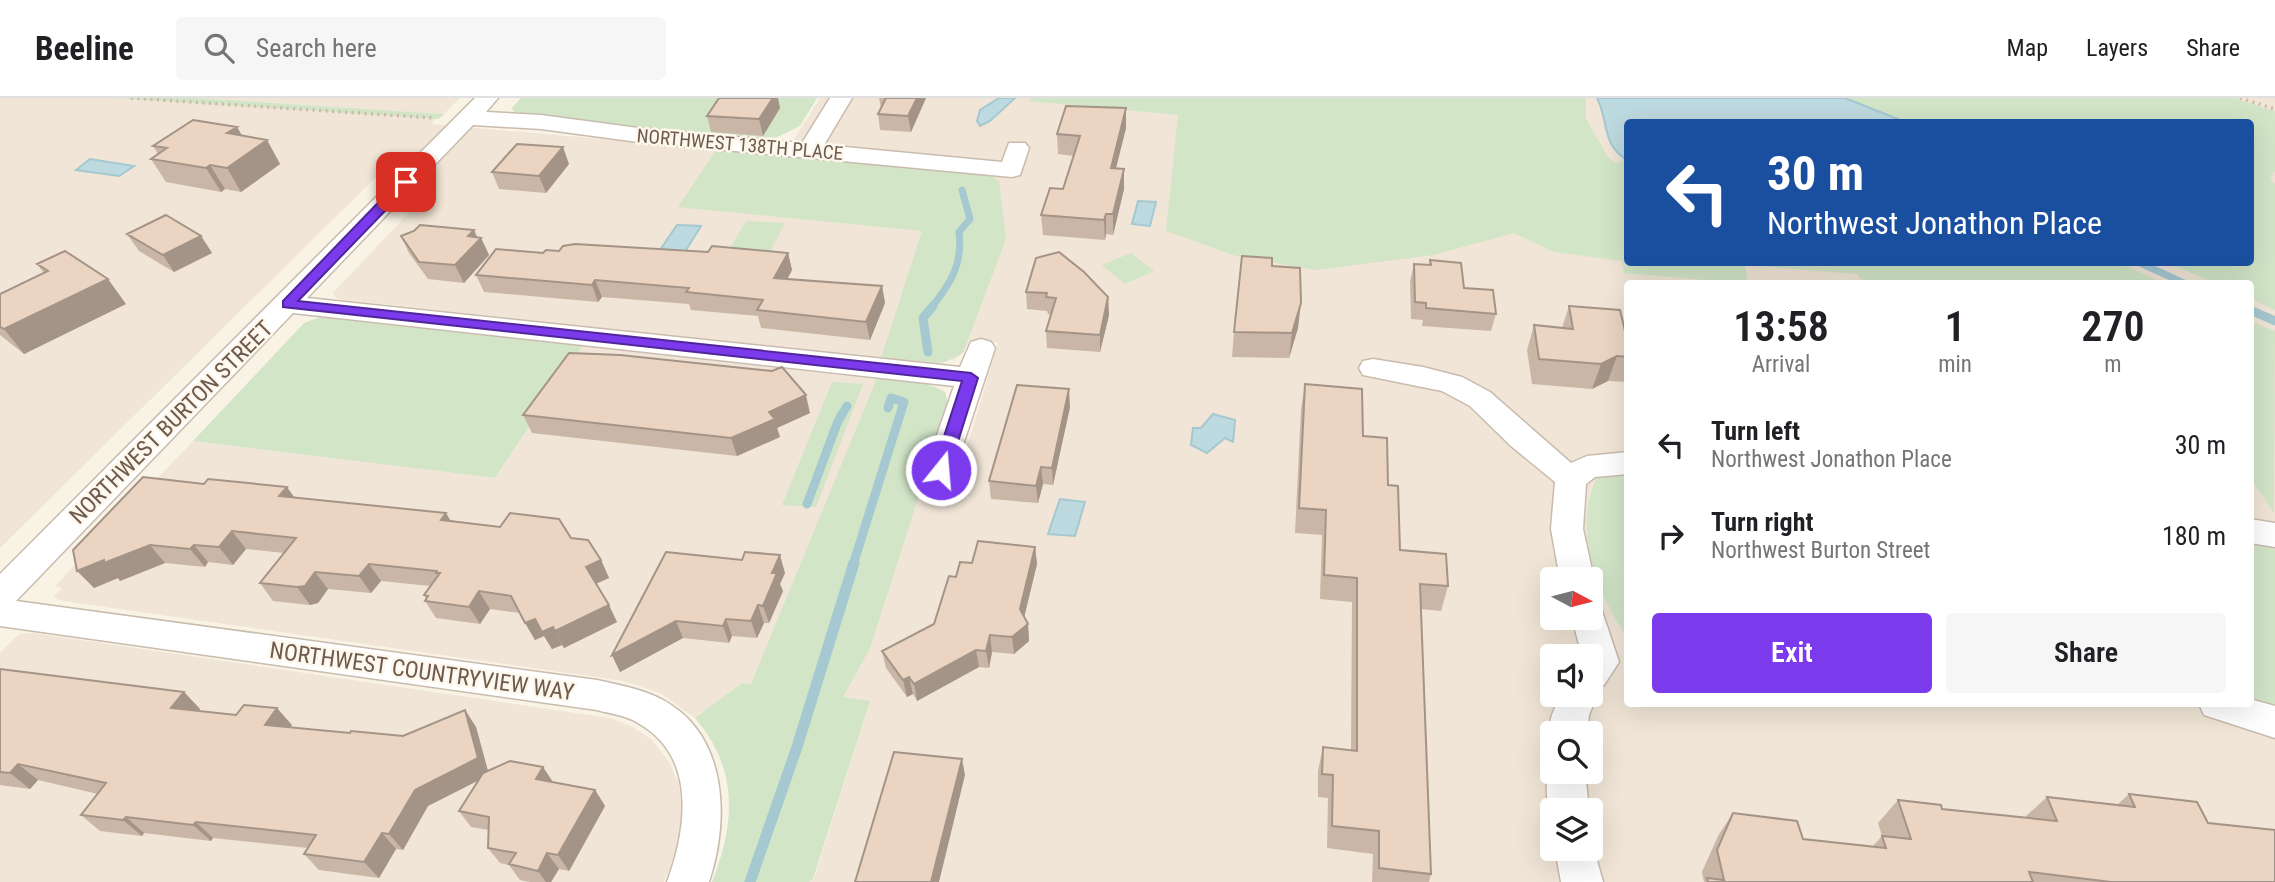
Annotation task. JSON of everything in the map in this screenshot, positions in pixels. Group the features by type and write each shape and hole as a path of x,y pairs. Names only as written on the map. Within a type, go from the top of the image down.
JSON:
{"street":[{"path":"809,151 841,98"},
{"name":"NORTHWEST 138TH PLACE","path":"478,108 638,135 1012,170"},
{"name":"NORTHWEST BURTON STREET","path":"0,595 478,108"},
{"path":"288,304 971,378"},
{"path":"941,470 981,348"},
{"path":"1373,368 1452,384 1480,399 1522,439 1571,479"},
{"path":"1574,567 1564,511 1571,479 1587,467 1624,463"},
{"path":"2254,532 2275,535"},
{"name":"NORTHWEST COUNTRYVIEW WAY","path":"0,612 597,695 635,704 657,715 675,731 695,757 704,812 699,852 688,882"},
{"path":"1593,630 1606,669"},
{"path":"2227,707 2275,722"},
{"path":"1578,861 1582,882"}],"path":[{"path":"131,98 478,108"},
{"path":"2241,98 2275,109"}],"shaded area":[{"path":"0,98 113,98 436,118 431,124 784,155 820,98 2275,98 2275,882 809,882 814,879 870,701 742,683 695,718 660,693 623,681 63,601 53,597 62,588 55,586 193,441 495,478 582,346 935,386 945,392 948,405 926,476 958,478 998,343 970,340 963,353 955,359 931,364 337,299 333,293 435,185 375,178 0,548"},
{"path":"197,98 460,98 444,114"},
{"path":"33,633 610,718 633,727 652,740 670,763 679,785 682,810 680,836 673,860 664,882 0,882 0,653 19,634"}],"green space":[{"path":"113,98 197,98 444,114 439,119"},
{"path":"521,98 817,98 800,126 769,141 654,131 514,112 512,108"},
{"path":"1031,98 1586,98 1586,119 1608,157 1616,164 1624,158 1624,266 1745,266 1748,280 1706,280 1624,273 1622,261 1554,252 1514,233 1433,255 1316,270 1236,256 1166,231 1178,115 1028,101"},
{"path":"1845,98 2234,98 2275,111 2275,171 2270,179 2275,184 2275,310 2254,300 2254,280 2208,280 2174,266 2254,266 2254,119 1898,119"},
{"path":"717,149 987,174 999,181 1006,239 963,353 943,363 881,358 922,231 678,207"},
{"path":"746,221 785,223 767,258 726,255"},
{"path":"1131,253 1154,271 1125,284 1102,265"},
{"path":"1757,266 2126,266 2157,280 1861,280 1857,274"},
{"path":"320,317 582,346 495,478 193,441 304,323"},
{"path":"2254,323 2275,331 2274,513 2254,483"},
{"path":"877,378 927,384 945,392 948,405 870,648 843,697 870,701 813,879 809,882 712,882 726,838 729,796 719,756 695,718 742,683 751,684"},
{"path":"832,382 863,384 816,507 782,505"},
{"path":"1624,475 1624,633 1603,594 1603,567 1593,567 1591,560 1587,540 1590,498 1597,477"},
{"path":"2254,544 2275,549 2275,705 2254,698"}],"water":[{"path":"999,98 1015,98 990,121 980,126 977,121 980,110"},
{"path":"1597,98 1845,98 1898,119 1624,119 1624,158 1609,139"},
{"path":"90,159 134,166 119,176 76,170"},
{"path":"1138,201 1156,202 1150,226 1132,224"},
{"path":"677,225 701,226 683,255 658,253"},
{"path":"1213,414 1235,420 1233,442 1225,438 1207,453 1191,445 1193,428 1201,428"},
{"path":"1060,499 1085,502 1075,536 1048,534"}],"building":[{"path":"719,98 773,98 759,119 707,116"},
{"path":"886,98 917,98 908,116 878,114"},
{"path":"1066,106 1126,108 1111,168 1124,169 1113,214 1106,214 1104,220 1041,215 1050,188 1063,189 1080,136 1057,134"},
{"path":"193,120 237,127 227,133 267,140 227,168 210,165 206,168 151,159 167,148 153,146"},
{"path":"517,144 563,147 539,176 492,172"},
{"path":"166,215 201,236 163,255 127,234"},
{"path":"420,225 474,230 468,236 481,238 455,265 419,262 401,236 414,231"},
{"path":"575,244 708,252 712,246 788,253 774,278 882,286 866,322 757,310 763,300 686,292 689,288 595,280 592,285 476,275 496,249 543,253 546,250 559,251 563,246"},
{"path":"65,251 108,279 4,329 0,327 0,294 48,271 37,264"},
{"path":"1059,252 1084,272 1108,297 1100,335 1046,331 1056,298 1046,297 1047,293 1026,292 1036,258"},
{"path":"1242,256 1272,258 1272,266 1300,268 1301,303 1292,333 1234,332"},
{"path":"1430,260 1461,263 1464,288 1493,290 1496,314 1426,308 1426,303 1415,302 1414,264 1431,265"},
{"path":"1569,306 1620,310 1624,327 1624,357 1617,356 1601,364 1539,359 1534,325 1573,329"},
{"path":"569,353 620,355 772,371 782,367 806,395 769,412 775,419 731,438 523,415"},
{"path":"1305,384 1362,389 1363,436 1387,438 1388,485 1398,486 1400,550 1446,554 1448,586 1420,584 1431,874 1379,868 1379,831 1332,826 1333,775 1322,774 1323,747 1357,751 1357,578 1324,575 1326,510 1299,508"},
{"path":"1017,385 1069,389 1052,468 1041,467 1036,486 989,481"},
{"path":"143,477 204,484 208,479 287,487 279,496 446,513 441,520 500,527 510,513 559,519 571,538 588,540 601,560 586,567 609,605 555,631 553,627 542,632 535,619 525,623 511,596 479,591 469,607 425,601 428,596 424,595 440,573 436,573 437,571 369,564 359,576 315,572 305,586 260,583 296,538 232,531 219,547 194,545 190,549 150,545 77,571 73,550"},
{"path":"978,541 1035,547 1020,609 1028,624 1012,637 990,635 986,651 976,650 914,684 909,677 903,680 882,651 934,624 949,576 956,577 960,562 972,563"},
{"path":"666,552 742,560 745,552 780,555 772,573 777,573 763,606 758,605 751,621 726,619 723,626 676,621 612,655"},
{"path":"0,669 184,692 171,708 236,715 244,705 277,708 265,725 350,733 403,736 465,710 478,758 415,790 389,834 382,833 364,862 304,854 316,835 196,822 193,825 81,815 106,783 18,764 10,773 0,772"},
{"path":"894,752 962,759 931,882 855,882"},
{"path":"510,761 543,767 536,779 595,790 558,855 547,853 538,871 509,864 516,853 488,848 489,817 459,811 483,773"},
{"path":"2129,794 2197,802 2208,823 2275,830 2275,882 2111,882 2029,872 2033,882 1708,882 1707,878 1724,880 1717,850 1733,813 1797,821 1803,839 1886,848 1882,836 1911,839 1898,800 1941,805 1942,809 2057,821 2047,797 2135,807"}],"waterway":[{"path":"931,308 954,273 959,254 959,232 970,219 962,190"},
{"path":"2147,266 2177,280"},
{"path":"928,352 923,318 933,306"},
{"path":"2254,312 2275,321"},
{"path":"853,565 904,402 891,398 888,408"},
{"path":"807,504 838,421 847,406"},
{"path":"750,882 797,747 854,563"}],"route":[{"path":"406,182 288,304 971,378 941,470"}]}
